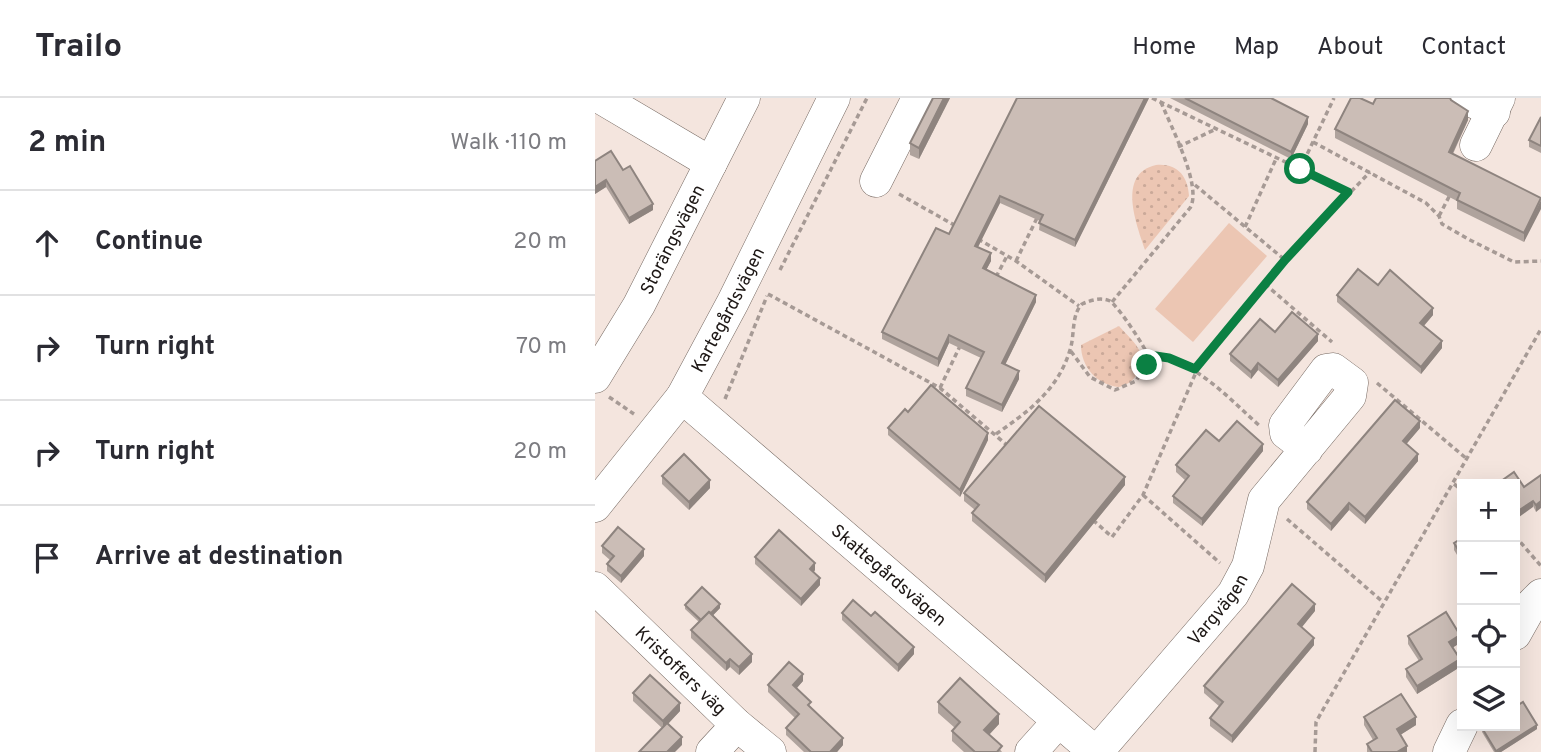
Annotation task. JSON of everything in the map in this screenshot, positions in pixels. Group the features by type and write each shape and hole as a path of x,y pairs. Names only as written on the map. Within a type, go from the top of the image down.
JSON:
{"street":[{"path":"601,98 711,163"},
{"name":"Storängsvägen","path":"595,377 639,305 744,98"},
{"path":"876,181 918,98"},
{"name":"Kartegårdsvägen","path":"595,506 682,397 751,267 830,99"},
{"path":"1476,145 1486,102"},
{"name":"Skattegårdsvägen","path":"682,397 1096,752"},
{"name":"Vargvägen","path":"1096,752 1242,582 1264,500 1277,481 1307,449"},
{"name":"Kristoffers väg","path":"595,588 737,725 770,752"},
{"path":"1520,625 1532,604 1541,595"},
{"path":"1031,752 1058,722"},
{"path":"712,752 737,725"},
{"path":"1449,752 1459,731"}],"path":[{"path":"777,277 867,98"},
{"path":"1153,98 1348,192"},
{"path":"1300,169 1334,98"},
{"path":"1112,302 1195,199 1193,184 1161,102"},
{"path":"1178,147 1216,129"},
{"path":"1313,142 1426,203 1443,224 1514,262 1541,261"},
{"path":"1245,227 1277,158"},
{"path":"1083,512 1112,537 1143,495 1195,369 1285,260 1370,172"},
{"path":"876,181 960,228"},
{"path":"1193,184 1285,260"},
{"path":"1439,216 1451,192"},
{"path":"1016,261 1043,207"},
{"path":"972,235 1007,255 1079,306"},
{"path":"995,278 1007,255"},
{"path":"711,421 729,389 741,354 771,289"},
{"path":"768,294 940,388 1014,452"},
{"path":"1070,350 1090,377 1115,390 1136,381 1147,365 1149,355 1112,302 1095,300 1079,306"},
{"path":"995,435 1043,398 1058,378 1070,350 1079,306"},
{"path":"1315,752 1316,722 1541,329"},
{"path":"940,388 965,336"},
{"path":"1149,355 1169,358 1195,369 1266,431"},
{"path":"1143,495 1242,582"},
{"path":"1264,500 1383,602"},
{"path":"1520,542 1541,566"}],"shaded area":[{"path":"1156,165 1170,166 1180,172 1186,182 1189,196 1145,250 1134,214 1133,189 1136,179 1144,170"},
{"path":"1229,223 1267,256 1193,342 1155,309"},
{"path":"1119,326 1138,348 1142,360 1134,379 1119,387 1104,383 1092,374 1084,361 1081,345"}],"building":[{"path":"933,98 944,98 919,148 910,143"},
{"path":"1017,98 1145,98 1075,240 1039,223 1043,215 1000,196 975,246 991,253 983,268 1036,295 1002,363 1019,371 1002,405 966,388 984,352 949,335 938,359 882,332 936,228 949,234"},
{"path":"1185,98 1271,98 1308,117 1291,152"},
{"path":"1351,98 1360,98 1373,104 1376,98 1450,98 1468,111 1449,152 1541,198 1524,233 1457,200 1460,193 1335,129"},
{"path":"1541,117 1541,146 1529,140"},
{"path":"611,151 623,170 630,166 653,204 629,218 606,180 595,187 595,161"},
{"path":"1358,269 1378,285 1390,270 1433,308 1420,323 1442,341 1421,367 1337,295"},
{"path":"1292,312 1318,334 1278,380 1258,363 1251,372 1230,354 1260,319 1275,332"},
{"path":"931,385 988,433 960,490 888,428 905,409 908,412"},
{"path":"1395,400 1420,421 1403,441 1418,454 1365,517 1349,503 1331,524 1307,502"},
{"path":"1039,406 1125,477 1045,575 972,513 979,505 964,493"},
{"path":"1237,421 1263,444 1202,519 1173,496 1189,476 1176,465 1206,430 1219,441"},
{"path":"684,454 710,480 689,502 662,476"},
{"path":"1514,472 1519,479 1504,479"},
{"path":"1541,475 1541,501 1536,505 1533,501 1520,510 1520,481 1524,487"},
{"path":"618,527 644,549 621,576 607,564 614,556 602,546"},
{"path":"779,530 815,563 810,569 820,578 801,599 755,557"},
{"path":"1292,584 1315,604 1298,624 1314,638 1232,736 1210,718 1223,702 1204,686"},
{"path":"702,587 720,604 701,620 685,605"},
{"path":"853,600 871,616 875,612 914,647 898,665 842,613"},
{"path":"709,612 752,654 739,667 730,659 726,663 691,630"},
{"path":"1446,612 1457,630 1457,637 1449,642 1457,654 1457,661 1417,686 1406,669 1422,659 1408,636"},
{"path":"789,662 803,674 793,685 811,702 808,705 843,738 830,752 811,752 786,728 799,714 768,685"},
{"path":"650,675 680,703 663,721 633,693"},
{"path":"960,678 999,714 984,730 1002,746 997,752 975,752 952,731 960,722 938,702"},
{"path":"1401,694 1416,717 1397,729 1407,746 1397,752 1372,752 1367,744 1377,738 1364,717"},
{"path":"1523,702 1537,725 1496,751 1484,731 1520,731 1520,704"},
{"path":"667,723 682,737 667,752 639,752"}],"route":[{"path":"1147,365 1149,355 1169,358 1195,369 1203,356 1285,260 1348,192 1300,169"}]}
